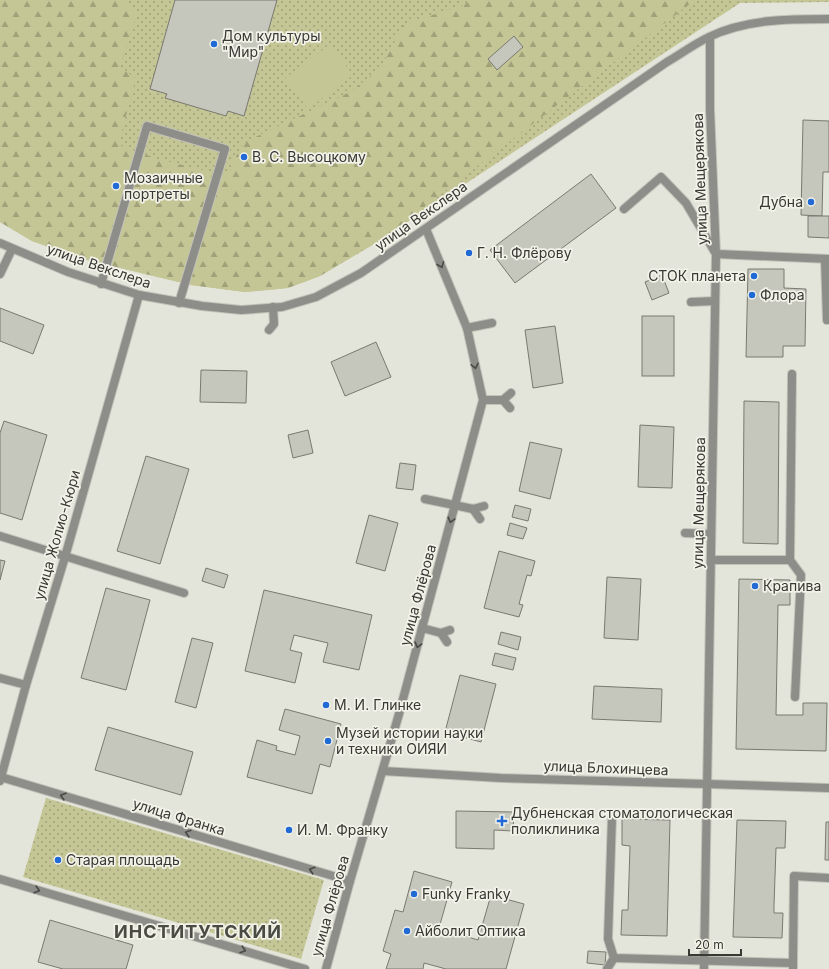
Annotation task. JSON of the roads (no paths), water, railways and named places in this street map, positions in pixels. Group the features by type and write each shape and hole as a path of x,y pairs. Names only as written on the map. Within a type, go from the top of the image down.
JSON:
{"street":[{"name":"улица Векслера","path":"0,243 68,272 101,284 139,295 179,303 241,310 282,307 316,297 361,273 667,62 710,37 741,26 783,20 829,19"},
{"name":"улица Мещерякова","path":"704,965 716,254 710,109 710,37"},
{"path":"101,284 147,126 225,149 179,303"},
{"path":"624,209 661,177 686,203 716,254 827,259 827,320"},
{"name":"улица Флёрова","path":"326,969 399,714 483,400 467,328 426,229"},
{"path":"0,274 12,249"},
{"name":"улица Жолио-Кюри","path":"1,779 26,685 65,557 139,295"},
{"path":"691,302 715,301"},
{"path":"273,307 274,327"},
{"path":"467,328 492,323"},
{"path":"792,374 790,560 801,575 795,697"},
{"path":"483,400 503,400 511,393"},
{"path":"503,400 510,408"},
{"path":"425,499 473,509 484,506"},
{"path":"473,509 480,519"},
{"path":"685,533 711,534"},
{"path":"0,536 184,593"},
{"path":"711,560 790,560"},
{"path":"422,628 441,633 450,630"},
{"path":"441,633 447,642"},
{"path":"0,678 26,685"},
{"name":"улица Блохинцева","path":"383,771 501,778 829,788"},
{"name":"улица Франка","path":"1,779 350,881"},
{"path":"608,969 614,958 608,939 612,817"},
{"path":"614,958 704,965 793,966 794,876 829,878"},
{"path":"0,879 305,969"}],"place":[{"name":"Дом культуры \"Мир\"","path":"214,44"},
{"name":"В. С. Высоцкому","path":"244,157"},
{"name":"Мозаичные портреты","path":"116,186"},
{"name":"Дубна","path":"811,202"},
{"name":"Г. Н. Флёрову","path":"469,253"},
{"name":"СТОК планета","path":"754,276"},
{"name":"Флора","path":"752,295"},
{"name":"Крапива","path":"755,586"},
{"name":"М. И. Глинке","path":"326,705"},
{"name":"Музей истории науки и техники ОИЯИ","path":"328,741"},
{"name":"Дубненская стоматологическая поликлиника","path":"502,821"},
{"name":"И. М. Франку","path":"289,830"},
{"name":"Старая площадь","path":"58,860"},
{"name":"Funky Franky","path":"414,894"},
{"name":"Айболит Оптика","path":"407,931"}],"district":[{"name":"ИНСТИТУТСКИЙ","path":"198,932"}]}
